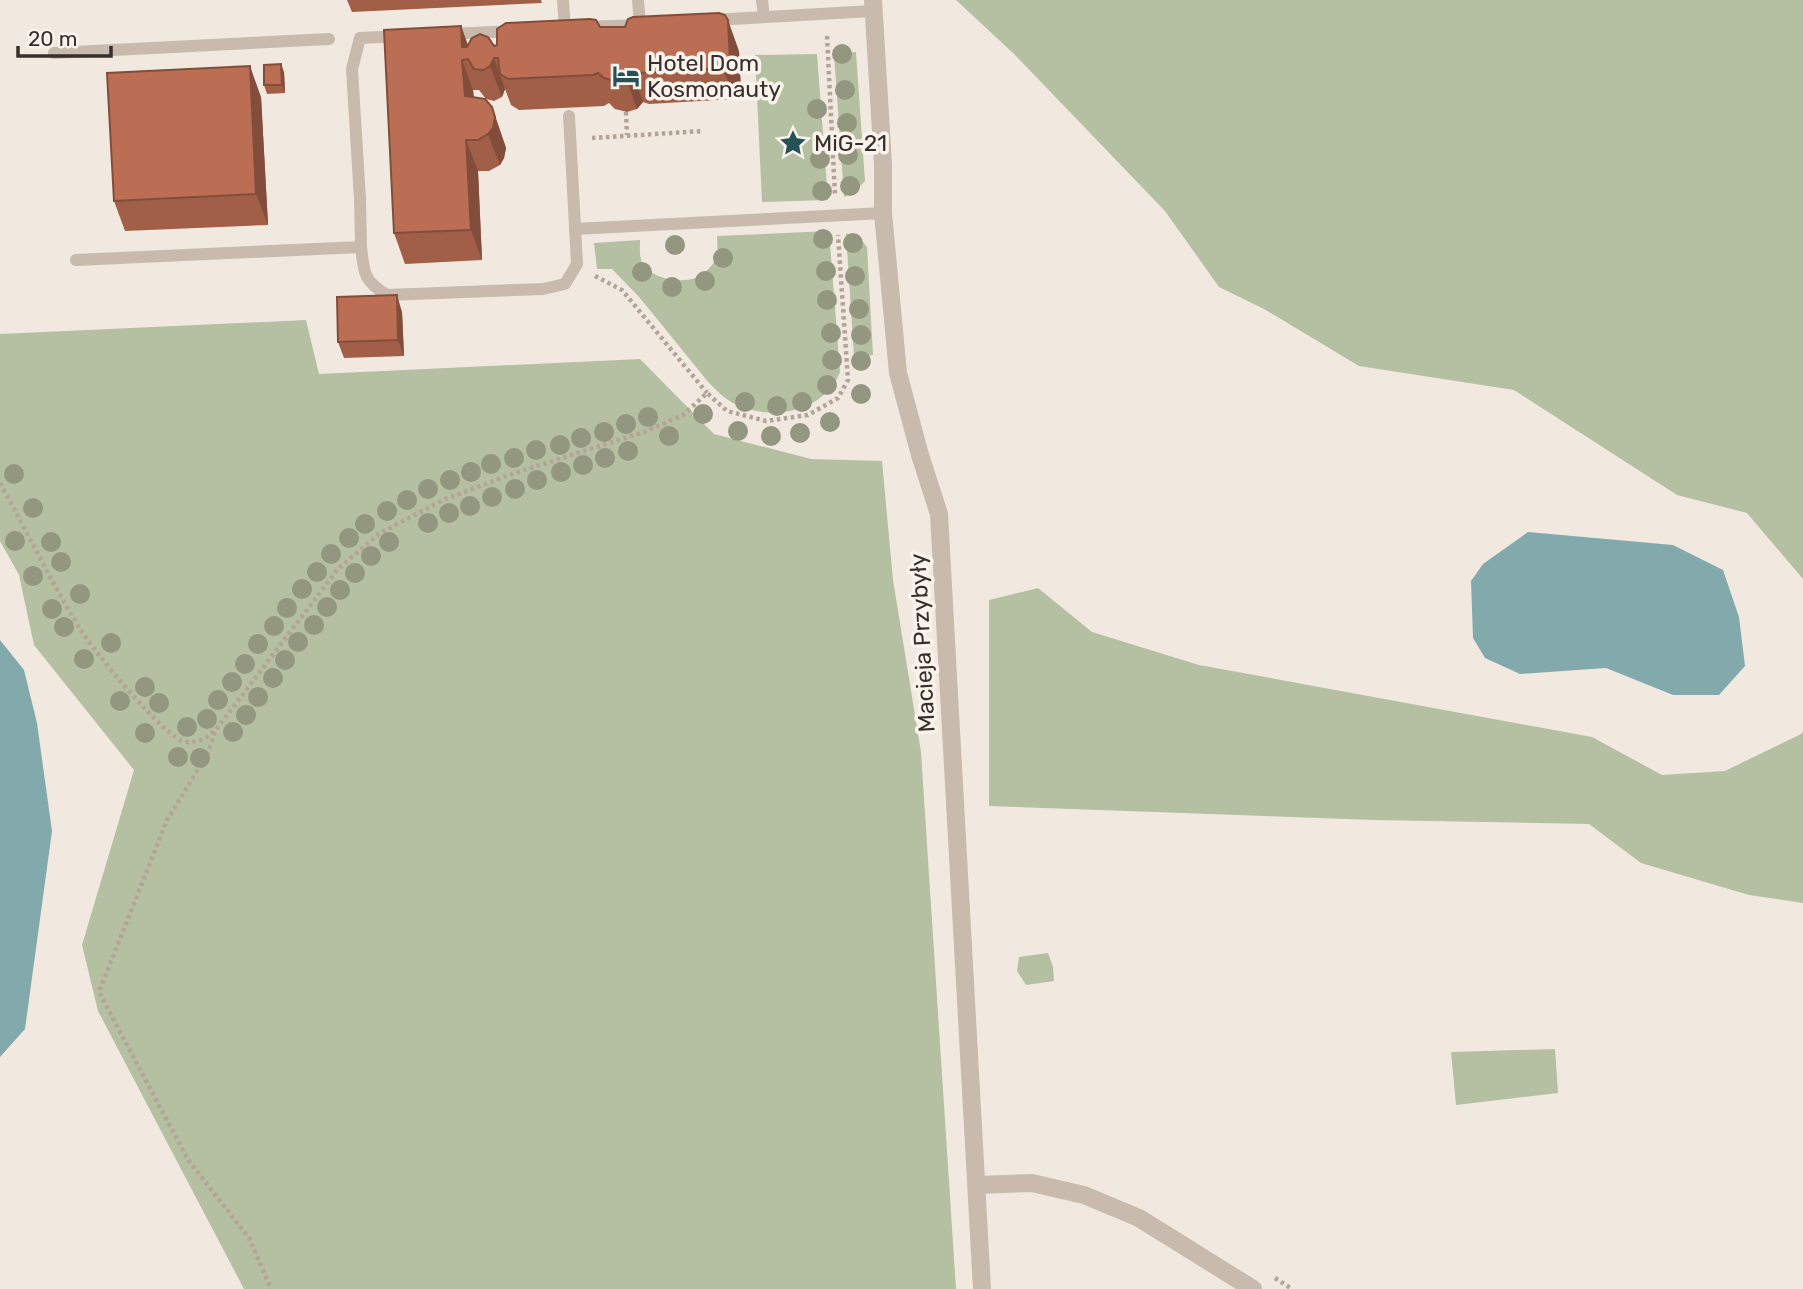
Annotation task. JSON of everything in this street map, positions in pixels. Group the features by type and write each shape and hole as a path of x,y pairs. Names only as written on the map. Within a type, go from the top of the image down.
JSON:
{"street":[{"name":"Macieja Przybyły","path":"873,6 883,164 883,213 898,373 939,514 982,1289"},
{"path":"976,1185 1032,1183 1084,1195 1139,1218 1253,1289"}],"lane":[{"path":"563,0 559,29 653,24"},
{"path":"638,0 640,25"},
{"path":"762,0 764,18"},
{"path":"695,22 826,14 873,6"},
{"path":"438,34 529,30"},
{"path":"412,35 360,38 352,69 361,247 365,276 374,288 387,295 542,289 565,284 577,264 569,116"},
{"path":"54,53 329,39"},
{"path":"575,229 883,213"},
{"path":"76,260 361,247"}],"path":[{"path":"577,264 622,290 707,393 727,411 766,421 808,415 838,398 848,380 826,14"},
{"path":"626,112 627,135"},
{"path":"570,139 703,131"},
{"path":"0,483 82,631 143,707 168,733 184,742 202,740 215,731 338,569 380,533 443,500 683,415 707,393"},
{"path":"215,731 208,753 167,820 99,992 188,1160 249,1238 271,1289"}],"green space":[{"path":"956,0 1803,0 1803,579 1747,513 1677,495 1514,390 1359,366 1264,309 1219,287 1165,211 1013,53"},
{"path":"856,52 865,181 856,191 844,197 834,53"},
{"path":"817,54 828,200 762,202 755,55"},
{"path":"829,231 840,372 833,386 810,404 780,412 749,409 731,402 718,392 640,298 612,269 597,269 594,243 640,240 640,257 647,268 660,277 683,280 701,275 718,258 717,236"},
{"path":"846,233 862,241 867,247 873,355 854,357"},
{"path":"306,320 319,374 640,359 714,434 811,459 882,461 893,580 921,752 956,1289 244,1289 98,1011 82,945 134,770 34,645 19,575 0,541 0,334"},
{"path":"1038,588 1092,632 1199,665 1592,737 1662,775 1725,771 1803,731 1803,903 1749,895 1641,863 1589,824 1375,820 989,806 989,600"},
{"path":"1048,953 1054,981 1026,985 1017,971 1019,957"},
{"path":"1555,1049 1558,1093 1456,1105 1451,1052"}],"water":[{"path":"1528,532 1673,545 1723,570 1739,617 1745,666 1719,695 1673,695 1606,668 1520,674 1485,658 1473,638 1471,581 1483,564"},
{"path":"0,640 24,670 37,723 52,831 25,1029 0,1057"}],"building":[{"path":"719,13 725,15 728,20 730,61 723,68 632,72 626,78 615,81 598,73 508,79 500,74 498,58 494,58 490,66 483,70 474,69 468,59 462,60 465,96 485,99 492,107 495,117 493,128 488,134 478,140 466,140 471,230 394,233 384,30 461,26 462,47 467,47 472,38 480,34 488,37 494,46 497,45 497,29 506,23 590,19 596,20 600,27 625,27 628,19 633,17"},
{"path":"281,64 282,85 264,85 264,65"},
{"path":"250,66 256,194 114,201 107,73"},
{"path":"397,295 398,340 338,342 337,297"}],"place":[{"name":"Hotel Dom Kosmonauty","path":"626,76"},
{"name":"MiG-21","path":"793,143"}]}
